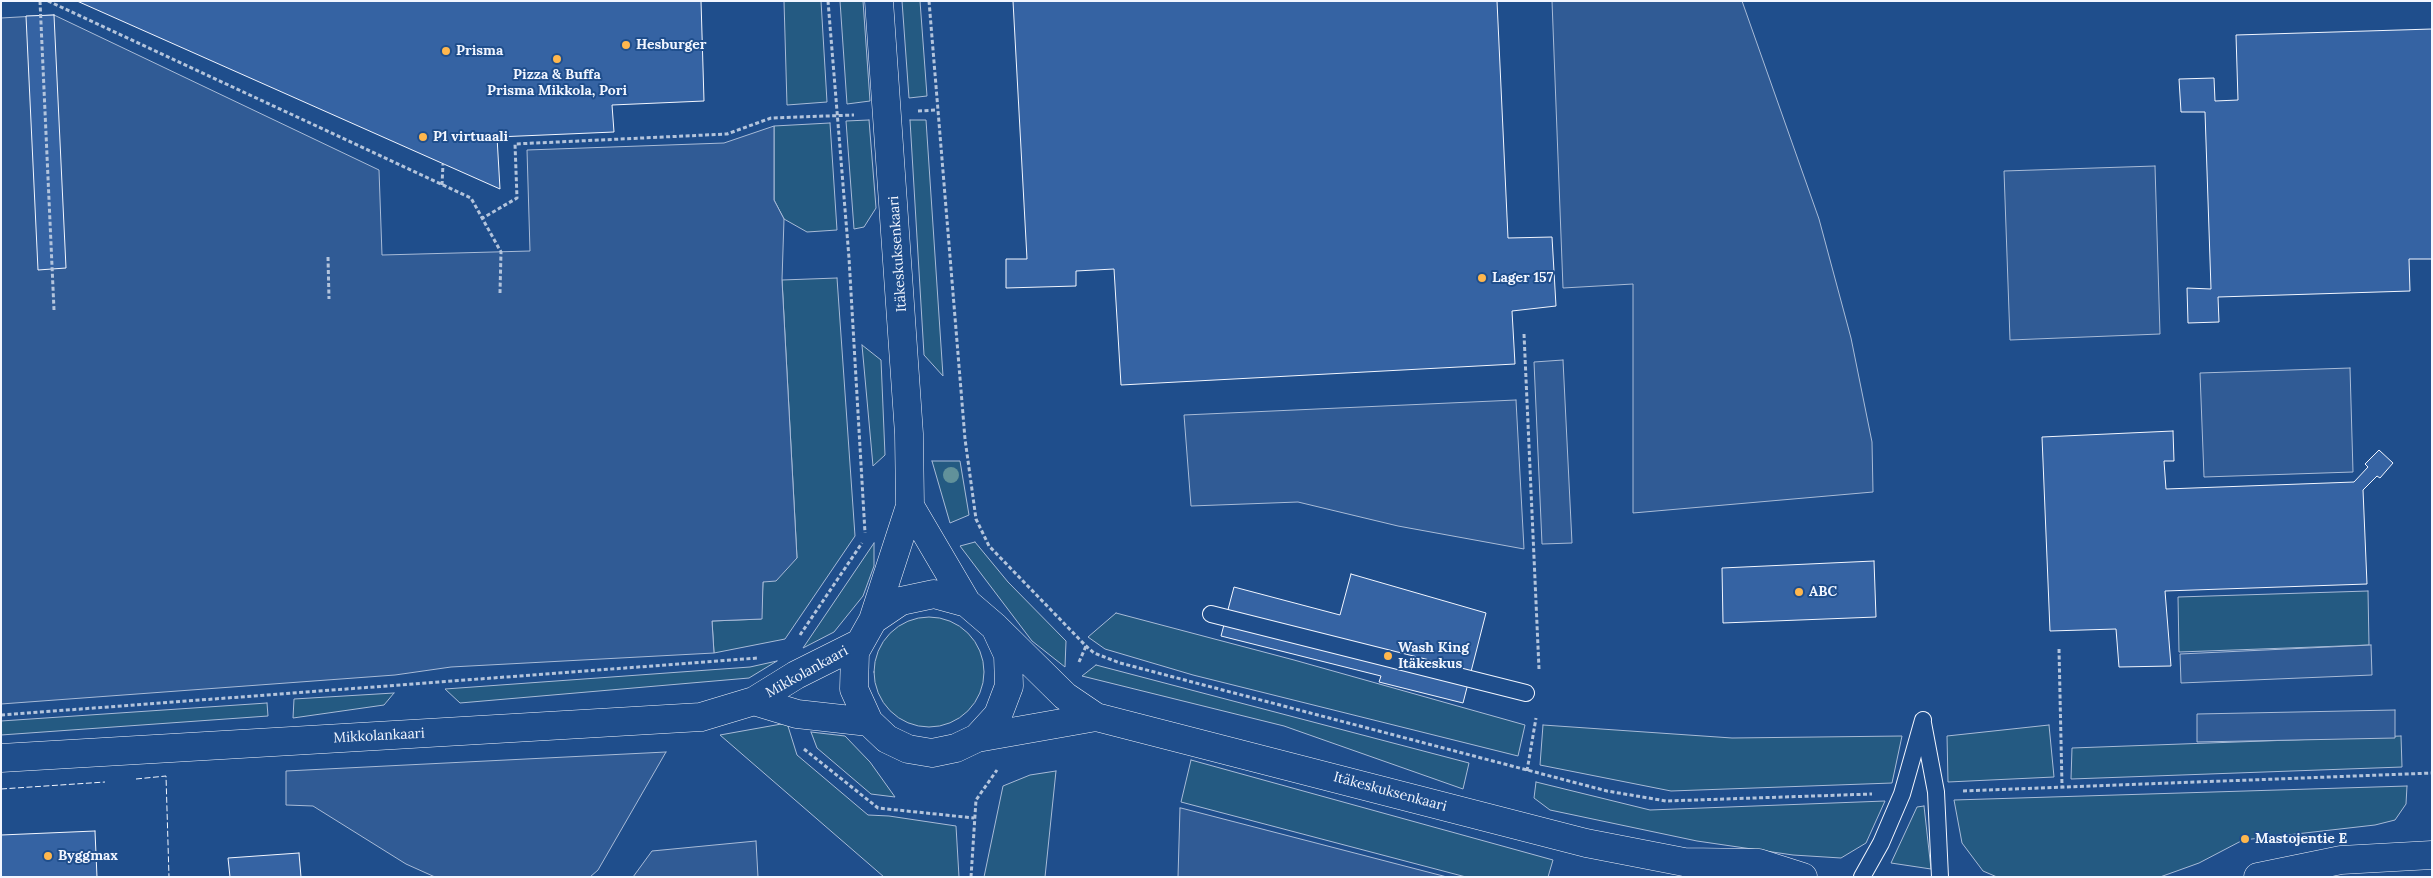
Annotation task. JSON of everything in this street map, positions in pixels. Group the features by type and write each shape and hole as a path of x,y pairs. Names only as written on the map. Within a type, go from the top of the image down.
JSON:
{"street":[{"name":"Itäkeskuksenkaari","path":"867,631 910,506 910,434 879,1"},
{"path":"910,506 967,603 995,627 1008,655 1009,686 998,715 978,738 956,748 924,752 908,749 887,739 869,722 854,689 855,652 867,631 901,601 934,594 967,603"},
{"name":"Itäkeskuksenkaari","path":"995,627 1065,696 1096,717 1586,843 1695,869 1759,862 1803,877"},
{"name":"Mikkolankaari","path":"1,758 701,717 754,701 867,631"},
{"name":"Mikkolankaari","path":"754,701 798,714 869,722"},
{"name":"Itäkeskuksenkaari","path":"978,738 1096,717"},
{"path":"2258,877 2341,860 2432,855"}],"lane":[{"path":"1210,614 1526,694"},
{"path":"1862,877 1881,843 1902,794 1923,720 1936,792 1940,877"}],"path":[{"path":"40,1 54,310"},
{"path":"48,1 471,198 500,252 500,293"},
{"path":"796,675 794,643 866,538 849,258 828,1"},
{"path":"929,1 965,439 976,519 989,546 1094,653 1120,663 1528,771 1607,790 1666,801 1902,794"},
{"path":"482,219 517,198 515,144 727,134 771,118"},
{"path":"442,185 443,164"},
{"path":"328,257 329,299"},
{"path":"1524,334 1538,678"},
{"path":"2058,649 2062,786"},
{"path":"1,715 705,663 765,656"},
{"path":"1528,771 1536,713"},
{"path":"798,714 803,748 878,808 974,818 971,877"},
{"path":"1936,792 2432,773"}],"shaded area":[{"path":"784,1 821,1 827,102 787,105"},
{"path":"840,1 863,1 870,101 847,104"},
{"path":"902,1 920,1 927,96 909,98"},
{"path":"1552,1 1742,1 1819,219 1851,338 1872,442 1873,492 1633,513 1633,284 1563,288"},
{"path":"54,15 379,170 382,255 530,251 527,150 724,143 774,126 774,200 784,219 782,280 797,558 776,581 763,582 762,619 712,621 714,653 451,667 395,675 1,704 1,18"},
{"path":"869,120 876,208 864,227 854,229 846,121"},
{"path":"910,120 926,120 943,376 924,355"},
{"path":"830,123 837,230 807,232 784,219 774,200 774,126"},
{"path":"2155,166 2160,334 2010,340 2004,171"},
{"path":"837,278 855,536 785,639 714,653 712,621 761,619 763,582 797,558 782,280"},
{"path":"862,345 881,360 885,455 873,466"},
{"path":"1563,360 1572,543 1542,544 1534,362"},
{"path":"2350,368 2353,472 2204,477 2200,373"},
{"path":"1516,400 1524,549 1398,526 1298,502 1191,506 1184,415"},
{"path":"932,461 960,461 969,515 950,523"},
{"path":"975,542 1008,582 1066,641 1065,667 1032,641 960,546"},
{"path":"874,543 874,566 863,596 834,632 803,648"},
{"path":"2368,591 2369,645 2179,652 2178,597"},
{"path":"1116,613 1294,660 1525,725 1518,756 1193,675 1105,649 1088,637"},
{"path":"929,617 950,621 968,633 980,651 984,672 980,693 968,711 950,723 929,727 908,723 890,711 878,693 874,672 878,651 890,633 908,621"},
{"path":"2371,645 2372,675 2181,683 2180,654"},
{"path":"777,661 749,678 460,703 445,689 750,667"},
{"path":"1096,665 1469,763 1463,789 1284,726 1082,676"},
{"path":"394,693 384,705 293,718 294,699"},
{"path":"267,703 268,716 1,735 1,721"},
{"path":"2395,710 2395,738 2197,742 2197,714"},
{"path":"787,723 797,755 868,815 889,816 956,826 959,877 884,877 720,735"},
{"path":"1543,725 1732,738 1902,736 1892,783 1671,791 1540,765"},
{"path":"2049,725 2054,777 1948,782 1947,736"},
{"path":"811,732 845,736 870,762 895,797 871,794 817,748"},
{"path":"2401,736 2402,767 2071,779 2072,748"},
{"path":"666,752 598,870 590,877 435,877 406,864 313,806 286,805 286,771"},
{"path":"1191,760 1553,860 1548,877 1466,877 1181,802"},
{"path":"1056,771 1045,877 984,877 1003,786 1030,775"},
{"path":"1536,782 1650,810 1885,801 1866,843 1841,858 1793,855 1697,841 1550,810 1534,798"},
{"path":"2407,786 2406,804 2395,820 2375,825 2243,840 2199,863 2160,877 1997,877 1983,871 1962,843 1954,800"},
{"path":"1924,806 1931,869 1891,863 1917,807"},
{"path":"1181,808 1447,877 1178,877"},
{"path":"756,841 758,877 633,877 652,851"}],"building":[{"name":"Prisma","path":"77,1 701,1 704,101 612,105 614,132 497,137 500,189"},
{"path":"1013,1 1497,1 1508,238 1552,237 1556,306 1512,311 1515,364 1121,385 1114,269 1076,271 1076,286 1006,288 1006,259 1027,259"},
{"path":"54,15 66,268 38,270 26,16"},
{"path":"2432,29 2432,259 2409,259 2410,291 2218,297 2219,322 2188,323 2187,288 2211,289 2205,112 2181,112 2179,79 2214,78 2215,101 2238,100 2236,35"},
{"path":"2173,431 2174,461 2164,461 2166,489 2354,482 2368,467 2365,464 2379,450 2393,463 2380,478 2377,476 2363,490 2367,584 2165,591 2171,666 2119,667 2116,629 2050,631 2042,437"},
{"name":"ABC","path":"1874,561 1876,617 1723,623 1722,568"},
{"name":"Wash King Itäkeskus","path":"1351,574 1486,613 1463,703 1379,682 1381,676 1221,636 1234,587 1340,615"},
{"name":"Byggmax","path":"95,831 97,877 1,877 1,835"},
{"path":"299,853 301,877 230,877 228,858"}],"fence":[{"path":"136,779 166,776 169,877"},
{"path":"1,789 105,782"}],"place":[{"name":"Hesburger","path":"626,45"},
{"name":"Prisma","path":"446,51"},
{"name":"Pizza & Buffa Prisma Mikkola, Pori","path":"557,59"},
{"name":"P1 virtuaali","path":"423,137"},
{"name":"Lager 157","path":"1482,278"},
{"name":"ABC","path":"1799,592"},
{"name":"Wash King Itäkeskus","path":"1388,656"},
{"name":"Mastojentie E","path":"2245,839"},
{"name":"Byggmax","path":"48,856"}]}
